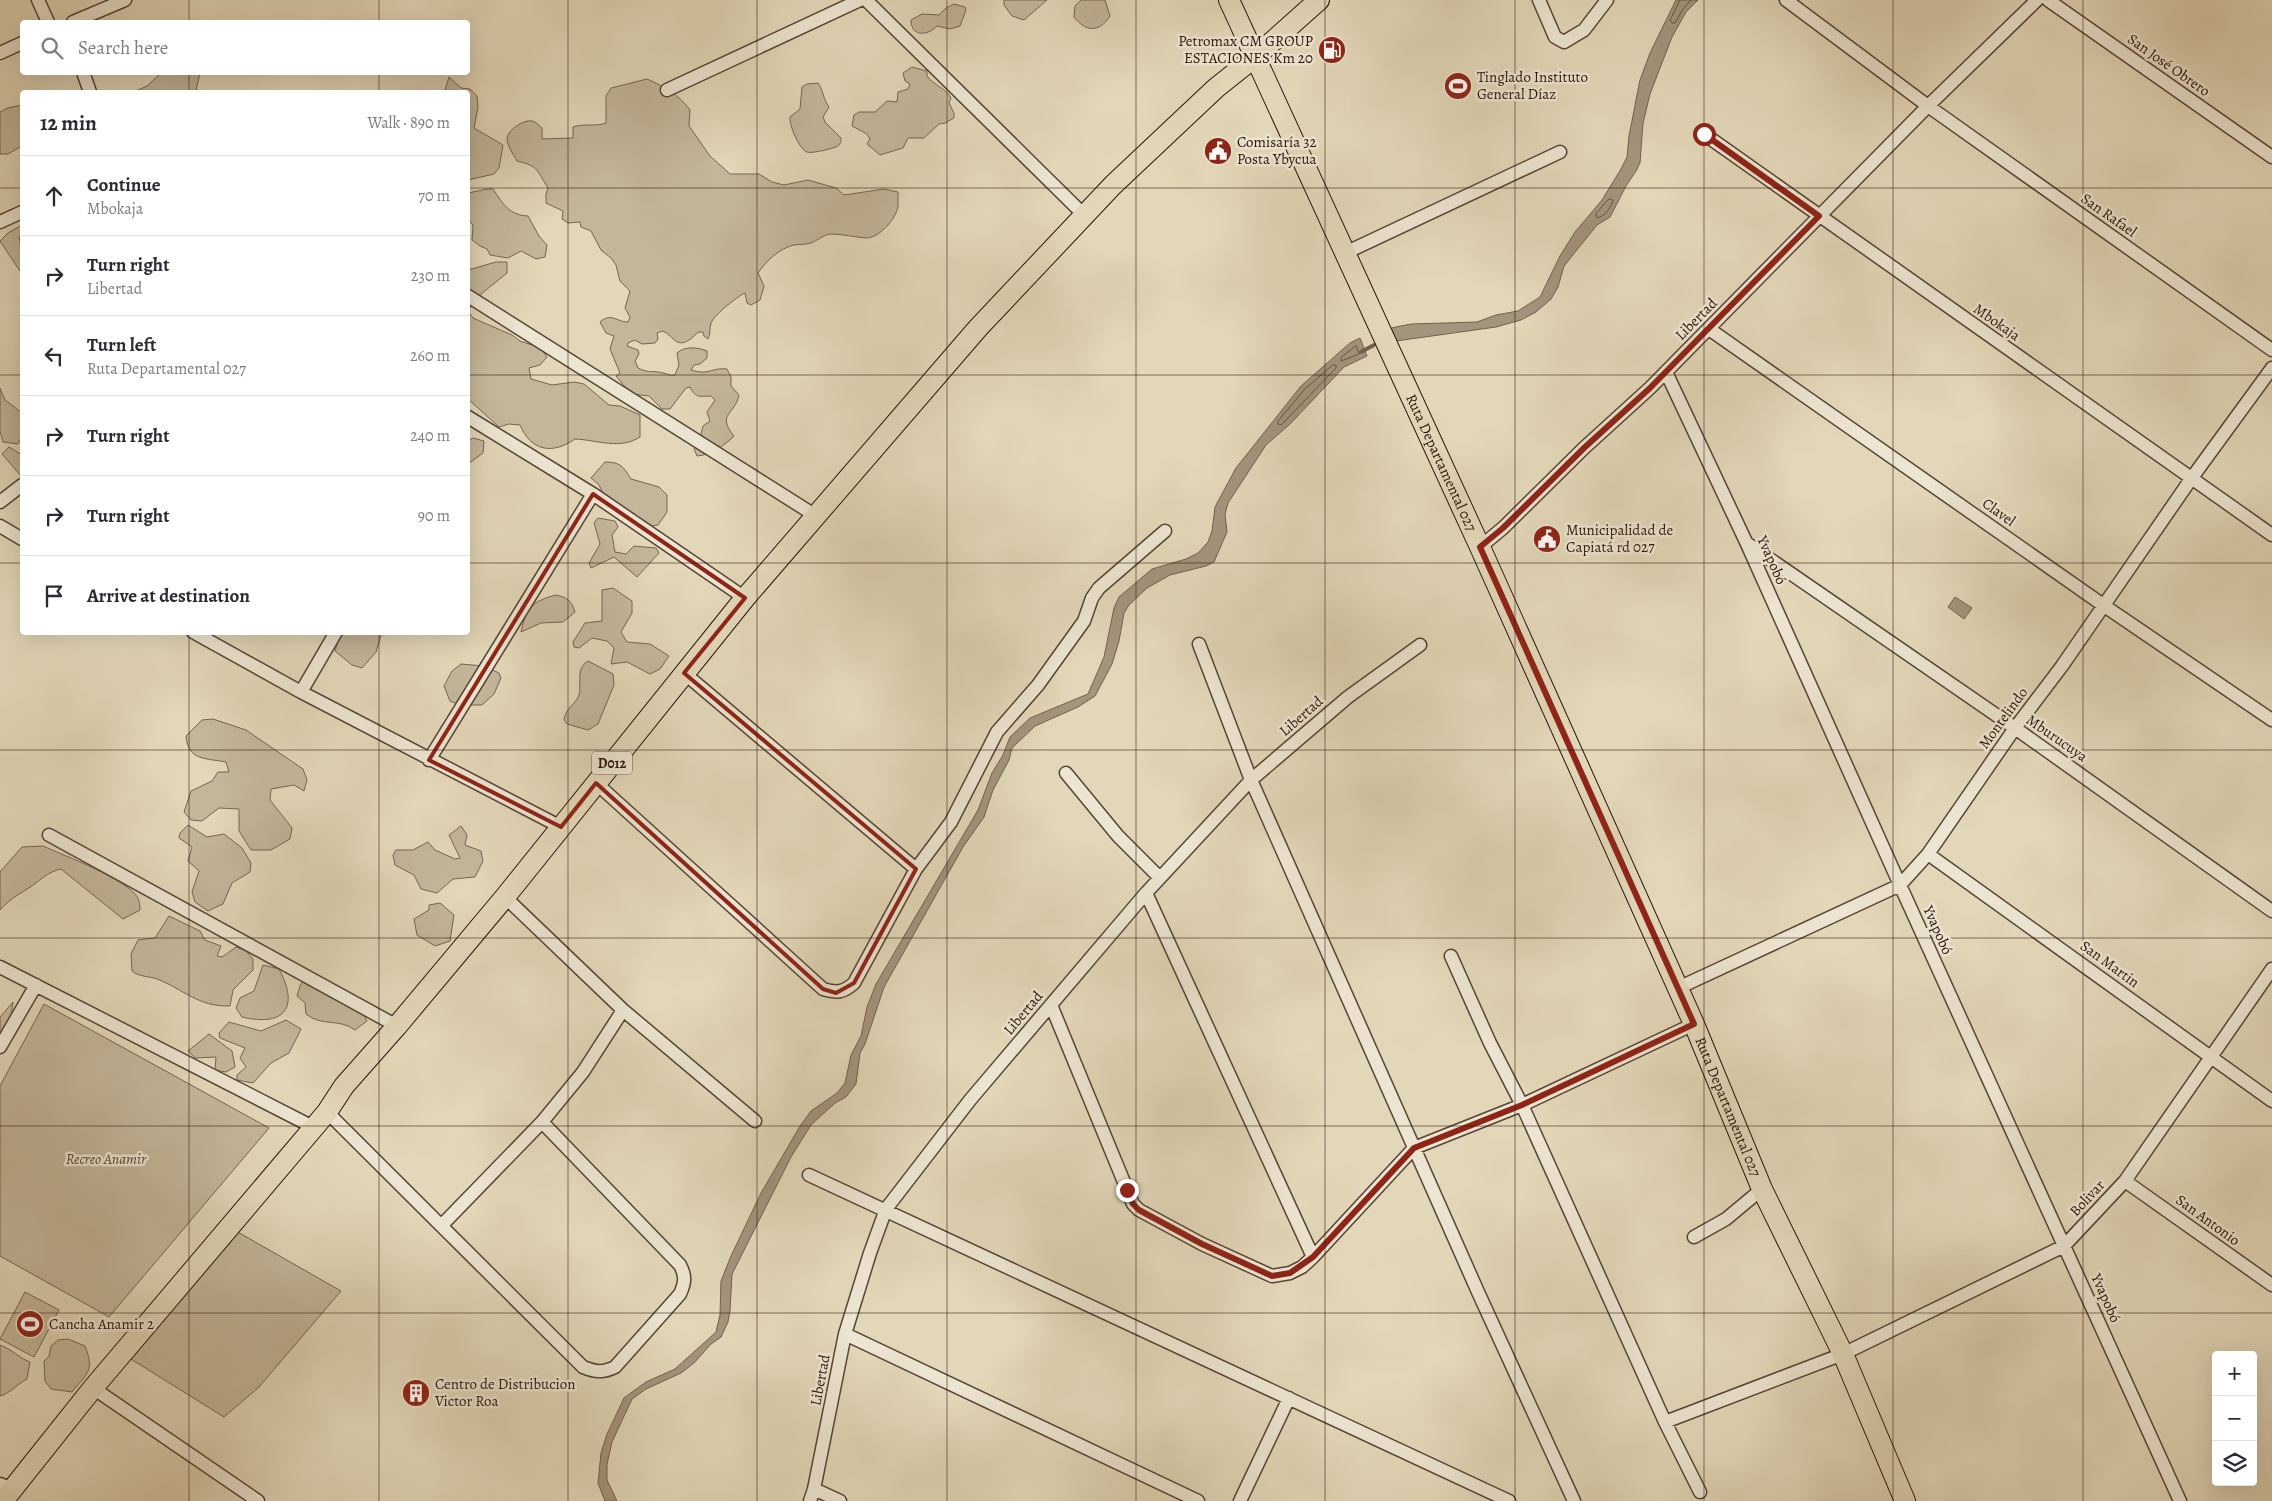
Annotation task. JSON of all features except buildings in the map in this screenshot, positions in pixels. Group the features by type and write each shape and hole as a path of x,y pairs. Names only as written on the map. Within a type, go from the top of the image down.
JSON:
{"main road":[{"name":"Ruta Departamental 027","path":"1229,0 1480,547 1694,1024 1762,1189 1843,1354 1905,1501"},
{"name":"D012","path":"5,1492 327,1112 344,1086 505,897 745,598 978,328 1084,215 1216,88 1255,57 1319,0"}],"street":[{"path":"38,0 47,20"},
{"path":"78,20 125,0"},
{"path":"667,90 860,0"},
{"path":"866,0 1084,215"},
{"path":"1539,0 1556,37 1564,42 1584,30 1607,0"},
{"name":"San Rafael","path":"1786,0 1928,106 2272,350"},
{"name":"Libertad","path":"1480,547 1503,528 1666,372 1928,106 2036,0"},
{"name":"San José Obrero","path":"2048,0 2272,157"},
{"path":"0,53 20,44"},
{"path":"84,75 89,90"},
{"name":"Mbokaja","path":"1704,134 2272,535"},
{"path":"1345,253 1560,152"},
{"path":"0,222 20,213"},
{"path":"470,297 816,516"},
{"name":"Clavel","path":"1709,329 2103,606 2272,720"},
{"name":"Montelindo","path":"1678,988 1900,885 1928,854 2015,728 2062,666 2191,478 2272,368"},
{"name":"Yvapobó","path":"1666,372 1747,544 2180,1501"},
{"path":"470,419 593,494 745,598"},
{"path":"0,502 20,487"},
{"path":"430,760 593,494"},
{"path":"0,526 20,538"},
{"path":"596,783 823,989 836,993 845,991 854,983 916,869 951,822 997,732 1038,685 1084,621 1099,588 1165,531"},
{"name":"Mburucuya","path":"1747,544 2015,728 2272,911"},
{"path":"198,635 301,692 561,827"},
{"path":"301,692 334,635"},
{"path":"1199,644 1252,780 1414,1148 1574,1501"},
{"name":"Libertad","path":"810,1501 845,1334 866,1263 886,1209 970,1100 1051,1005 1160,878 1252,780 1348,697 1420,645"},
{"path":"684,674 916,869"},
{"path":"1066,772 1118,836 1160,878"},
{"path":"49,835 397,1026"},
{"name":"San Martin","path":"1928,854 2272,1101"},
{"path":"1146,894 1313,1257"},
{"path":"505,897 623,1010 755,1121"},
{"path":"1450,956 1490,1043 1522,1105 1665,1422 1700,1492"},
{"path":"0,967 313,1127"},
{"name":"Bolivar","path":"1665,1422 1843,1354 2064,1246 2125,1181 2272,969"},
{"path":"0,1048 36,985"},
{"path":"1051,1005 1133,1204 1139,1210 1202,1244 1272,1276 1290,1273 1313,1257 1414,1148 1522,1105 1694,1024"},
{"path":"442,1225 491,1172 542,1122 583,1072 623,1010"},
{"path":"327,1112 583,1366 594,1372 606,1372 615,1367 680,1294 685,1282 684,1272 680,1265 542,1122"},
{"path":"809,1175 886,1209 1509,1501"},
{"name":"San Antonio","path":"2125,1181 2272,1285"},
{"path":"1694,1237 1726,1219 1762,1189"},
{"path":"845,1334 1198,1501"},
{"path":"93,1388 258,1501"},
{"path":"1240,1501 1289,1398"},
{"path":"814,1489 840,1501"}],"highlighted area":[{"path":"593,494 745,598 684,673 916,869 854,983 836,993 823,989 596,783 561,827 429,760"}],"green space":[{"path":"1004,0 1047,0 1024,20 1012,16 1004,5"},
{"path":"1081,0 1105,0 1110,16 1106,22 1097,28 1083,26 1074,17 1075,6"},
{"path":"954,4 965,7 966,10 960,26 950,29 937,26 925,33 914,30 911,20 922,14 939,15 946,8"},
{"path":"912,67 927,71 927,76 949,95 951,98 949,103 954,113 954,118 939,124 924,138 908,138 903,148 880,155 867,144 870,139 867,134 852,126 854,115 859,112 875,112 887,101 897,102 898,92 908,89 910,84 905,81 903,73"},
{"path":"159,75 200,75 196,90 138,90 147,86"},
{"path":"449,77 461,88 470,89 477,96 478,107 474,128 503,145 499,168 494,174 470,180 470,90 445,90"},
{"path":"647,79 671,92 685,104 690,110 689,126 710,156 730,174 759,174 772,182 784,185 808,180 836,188 844,195 884,189 898,192 898,207 894,217 876,235 866,238 831,234 811,243 794,245 774,256 758,273 764,286 760,300 751,305 747,303 745,293 732,302 711,323 708,339 704,336 703,332 699,332 689,340 680,343 662,331 657,333 658,339 655,343 642,344 635,340 628,343 627,346 638,350 639,354 635,361 638,368 645,371 675,375 679,365 677,353 691,348 707,351 707,358 700,364 694,365 691,370 706,372 727,369 731,377 731,386 739,395 727,419 729,429 734,436 717,449 697,456 694,449 703,426 710,421 707,412 715,400 711,396 696,395 690,387 686,388 670,409 662,409 649,396 631,394 616,376 620,373 610,349 614,336 606,333 600,322 611,318 628,322 630,317 625,308 630,291 620,281 616,265 601,250 591,231 581,227 580,222 568,223 562,219 563,211 546,203 548,188 539,173 534,167 517,161 507,141 508,135 513,129 521,123 529,121 535,122 542,128 542,139 573,138 573,127 606,123 606,96 611,88"},
{"path":"818,83 829,107 823,117 825,122 841,138 841,141 836,147 823,151 807,152 795,136 790,117 800,109 802,87 807,84"},
{"path":"20,105 20,147 8,154 0,154 0,112"},
{"path":"493,189 507,208 521,215 528,216 539,236 547,245 545,257 536,259 521,251 508,258 490,255 487,249 472,240 473,225 470,221 470,193"},
{"path":"20,226 20,271 0,241 8,233"},
{"path":"496,262 507,262 507,273 481,294 476,304 470,308 470,269"},
{"path":"470,314 473,318 512,335 520,341 541,348 547,357 540,365 529,368 531,379 552,385 574,382 584,384 609,405 620,406 640,415 640,437 632,441 616,444 575,439 558,447 543,448 530,440 520,425 509,424 499,427 470,401"},
{"path":"0,388 5,400 20,411 20,440 18,444 3,442 0,431"},
{"path":"473,438 484,441 483,453 470,463 470,440"},
{"path":"9,447 20,454 20,475 2,454"},
{"path":"605,462 618,464 631,479 659,487 667,495 667,512 658,525 652,526 606,499 599,485 591,478"},
{"path":"598,518 615,521 618,527 612,535 615,552 626,554 634,546 656,548 659,553 637,577 614,557 591,568 589,563 600,544 594,523"},
{"path":"613,588 632,601 632,613 621,632 627,642 650,644 669,656 660,669 650,674 627,662 611,664 614,648 607,641 592,638 579,648 574,647 573,642 585,623 602,621 602,590"},
{"path":"556,595 568,600 575,612 563,622 541,623 521,632 525,617 531,607 541,600"},
{"path":"340,635 381,635 376,652 362,668 352,665 335,651"},
{"path":"588,661 613,674 614,685 598,724 588,730 567,724 564,720 566,713 579,695 580,672"},
{"path":"461,664 484,666 499,673 501,678 494,694 482,705 460,705 450,701 444,686 452,671"},
{"path":"213,719 246,730 303,769 307,780 304,791 294,785 271,789 270,800 292,828 290,839 271,850 251,850 239,831 239,809 219,808 202,821 191,820 184,812 191,791 212,781 218,772 229,772 226,762 199,757 190,750 187,744 186,736 202,720"},
{"path":"188,825 207,837 224,834 242,848 251,863 250,872 232,883 223,904 208,911 195,902 192,892 199,871 188,861 192,847 179,838 180,833"},
{"path":"461,826 467,835 465,845 481,851 483,861 475,877 453,879 437,893 421,889 414,875 395,865 393,855 396,850 413,850 428,842 435,850 455,859 460,858 449,835"},
{"path":"43,846 122,883 138,898 140,910 123,919 61,869 46,876 12,899 0,910 0,872 22,847"},
{"path":"440,903 454,915 450,941 435,946 417,935 414,919 429,910 429,905"},
{"path":"169,916 200,931 205,940 221,946 217,956 222,957 236,947 246,951 253,959 253,970 233,990 230,1006 219,1006 200,1001 157,979 132,971 131,954 138,940 155,938"},
{"path":"263,965 279,969 288,994 288,1004 278,1016 268,1019 242,1017 236,1008 240,998 254,991"},
{"path":"306,976 357,1002 367,1021 355,1030 343,1024 318,1020 306,1014 305,1003 297,996"},
{"path":"13,1002 11,1017 0,1036 0,1017"},
{"name":"Recreo Anamir","path":"44,1004 269,1128 109,1317 0,1256 0,1086"},
{"path":"286,1020 301,1029 289,1053 271,1063 253,1083 237,1080 237,1075 246,1067 240,1058 245,1048 220,1038 219,1033 229,1022 261,1031"},
{"path":"209,1034 232,1051 235,1067 226,1072 215,1070 216,1057 195,1058 188,1051"},
{"path":"236,1231 341,1291 259,1387 224,1417 126,1356"},
{"name":"Cancha Anamir 2","path":"25,1292 59,1310 34,1357 0,1339"},
{"path":"68,1339 85,1346 89,1361 88,1372 72,1392 51,1389 45,1381 44,1361 49,1356 51,1346 58,1340"},
{"path":"0,1345 30,1362 27,1379 0,1396"}],"water":[{"path":"1676,0 1698,0 1686,12 1672,37 1650,94 1643,123 1640,163 1610,217 1597,225 1564,266 1558,287 1551,299 1536,312 1521,320 1496,327 1396,341 1391,328 1411,324 1477,322 1496,315 1518,311 1540,297 1560,256 1575,232 1602,200 1627,157 1629,136 1640,80 1650,53"},
{"path":"1360,338 1367,356 1344,367 1290,424 1266,445 1228,503 1225,514 1227,532 1214,562 1206,566 1170,575 1147,588 1129,605 1124,613 1119,641 1112,664 1095,696 1078,707 1035,726 1012,748 1009,760 993,790 984,817 963,847 884,987 865,1044 860,1053 856,1084 846,1097 835,1103 811,1125 791,1157 732,1274 730,1311 728,1322 721,1337 681,1373 646,1389 632,1399 612,1442 607,1464 607,1480 617,1501 605,1501 598,1483 601,1453 607,1434 624,1398 646,1382 675,1369 716,1332 720,1315 721,1281 761,1193 800,1126 811,1111 837,1093 845,1083 851,1055 861,1036 867,1007 876,984 978,810 992,773 1003,755 1010,737 1030,718 1088,694 1104,657 1114,608 1119,597 1152,569 1186,559 1198,553 1208,542 1212,531 1215,507 1236,468 1301,386 1350,343"},
{"path":"1955,597 1972,608 1964,619 1948,607"}],"waterway":[{"path":"1361,352 1374,345"}],"place":[{"name":"Petromax CM GROUP ESTACIONES Km 20","path":"1332,50"},
{"name":"Tinglado Instituto General Díaz","path":"1458,86"},
{"name":"Comisaría 32 Posta Ybycua","path":"1218,151"},
{"name":"Municipalidad de Capiatá rd 027","path":"1547,539"},
{"name":"Cancha Anamir 2","path":"30,1324"},
{"name":"Centro de Distribucion Victor Roa","path":"416,1393"}],"route":[{"path":"1127,1190 1133,1204 1139,1210 1202,1244 1272,1276 1290,1273 1302,1267 1313,1257 1414,1148 1522,1105 1694,1024 1480,547 1503,528 1584,448 1650,388 1819,216 1704,134"}]}
